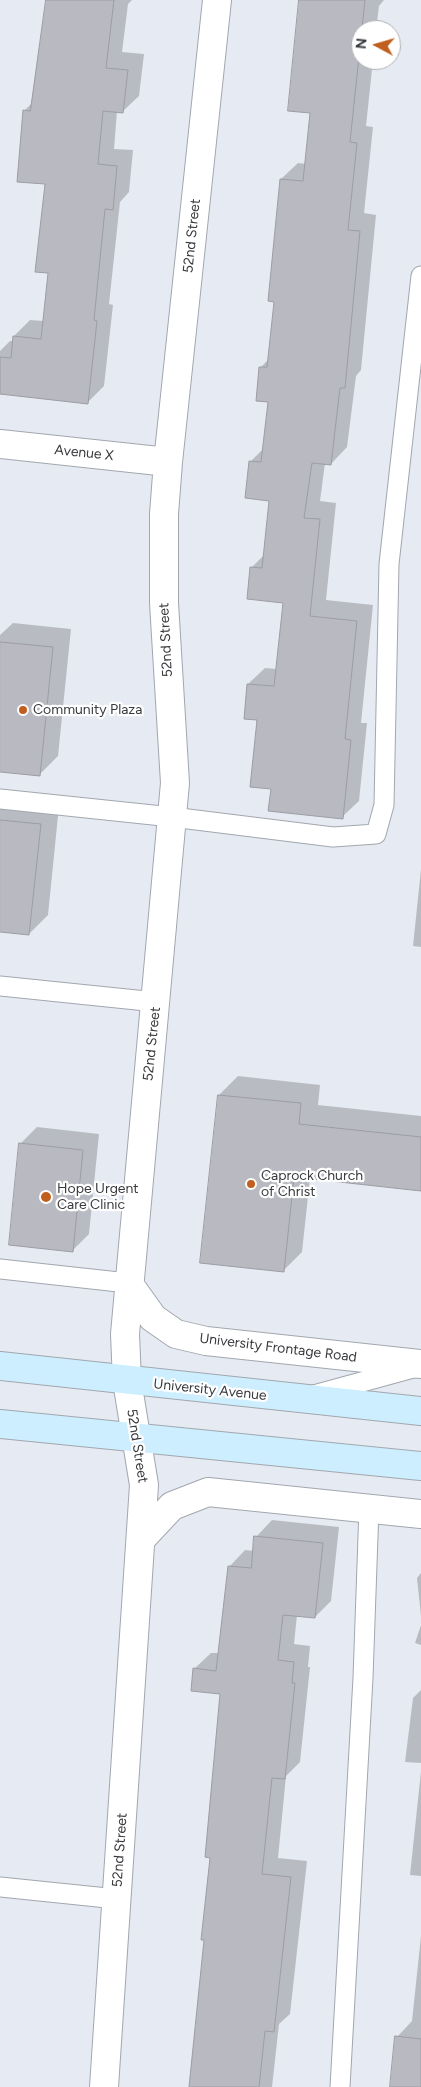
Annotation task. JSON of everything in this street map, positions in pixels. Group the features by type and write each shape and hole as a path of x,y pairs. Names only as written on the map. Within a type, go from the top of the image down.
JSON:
{"main road":[{"name":"University Avenue","path":"0,1366 299,1400 421,1411"},
{"path":"0,1424 421,1466"}],"street":[{"name":"52nd Street","path":"104,2087 142,1538 144,1485 127,1381 125,1334 128,1283 156,1002 174,784 164,602 164,514 217,0"},
{"name":"Avenue X","path":"0,444 168,462"},
{"name":"University Frontage Road","path":"128,1283 153,1318 176,1334 206,1342 421,1364"},
{"path":"142,1538 172,1506 208,1492 421,1514"}],"lane":[{"path":"0,799 172,817 333,837 376,834 384,806 389,564 421,276"},
{"path":"0,986 156,1002"},
{"path":"0,1269 128,1283"},
{"path":"299,1400 421,1364"},
{"path":"340,2087 363,1678 369,1508"},
{"path":"0,1887 117,1899"}],"building":[{"path":"46,0 114,0 106,68 128,70 123,113 103,111 98,164 117,166 113,210 105,209 94,320 97,321 88,404 0,394 0,357 11,358 13,336 41,339 48,273 35,272 45,184 17,182 23,110 30,111"},
{"path":"299,0 365,0 363,20 351,20 351,70 358,70 350,142 357,143 348,230 360,231 345,388 340,388 331,465 312,463 304,518 320,519 310,616 357,621 345,739 351,740 343,819 268,811 271,789 250,787 257,720 244,719 247,684 274,686 283,603 247,599 250,567 262,568 269,501 245,498 249,461 261,462 268,402 256,401 259,367 267,367 274,302 268,301 280,179 303,181 310,113 288,111"},
{"name":"Community Plaza","path":"0,642 53,647 40,776 0,772"},
{"path":"0,820 41,824 29,935 0,932"},
{"name":"Caprock Church of Christ","path":"218,1095 301,1103 299,1124 421,1137 421,1191 294,1177 284,1272 200,1263"},
{"name":"Hope Urgent Care Clinic","path":"19,1143 83,1150 73,1252 9,1245"},
{"path":"254,1536 323,1543 315,1618 283,1615 278,1660 294,1662 292,1683 295,1683 285,1779 272,1778 262,1874 291,1877 274,2032 265,2031 259,2087 189,2087 204,1940 201,1940 210,1858 205,1857 220,1694 191,1691 193,1668 216,1671 228,1566 251,1568"},
{"path":"395,2036 421,2039 421,2087 390,2087"}],"place":[{"name":"Community Plaza","path":"23,710"},
{"name":"Caprock Church of Christ","path":"251,1184"},
{"name":"Hope Urgent Care Clinic","path":"46,1197"}]}
